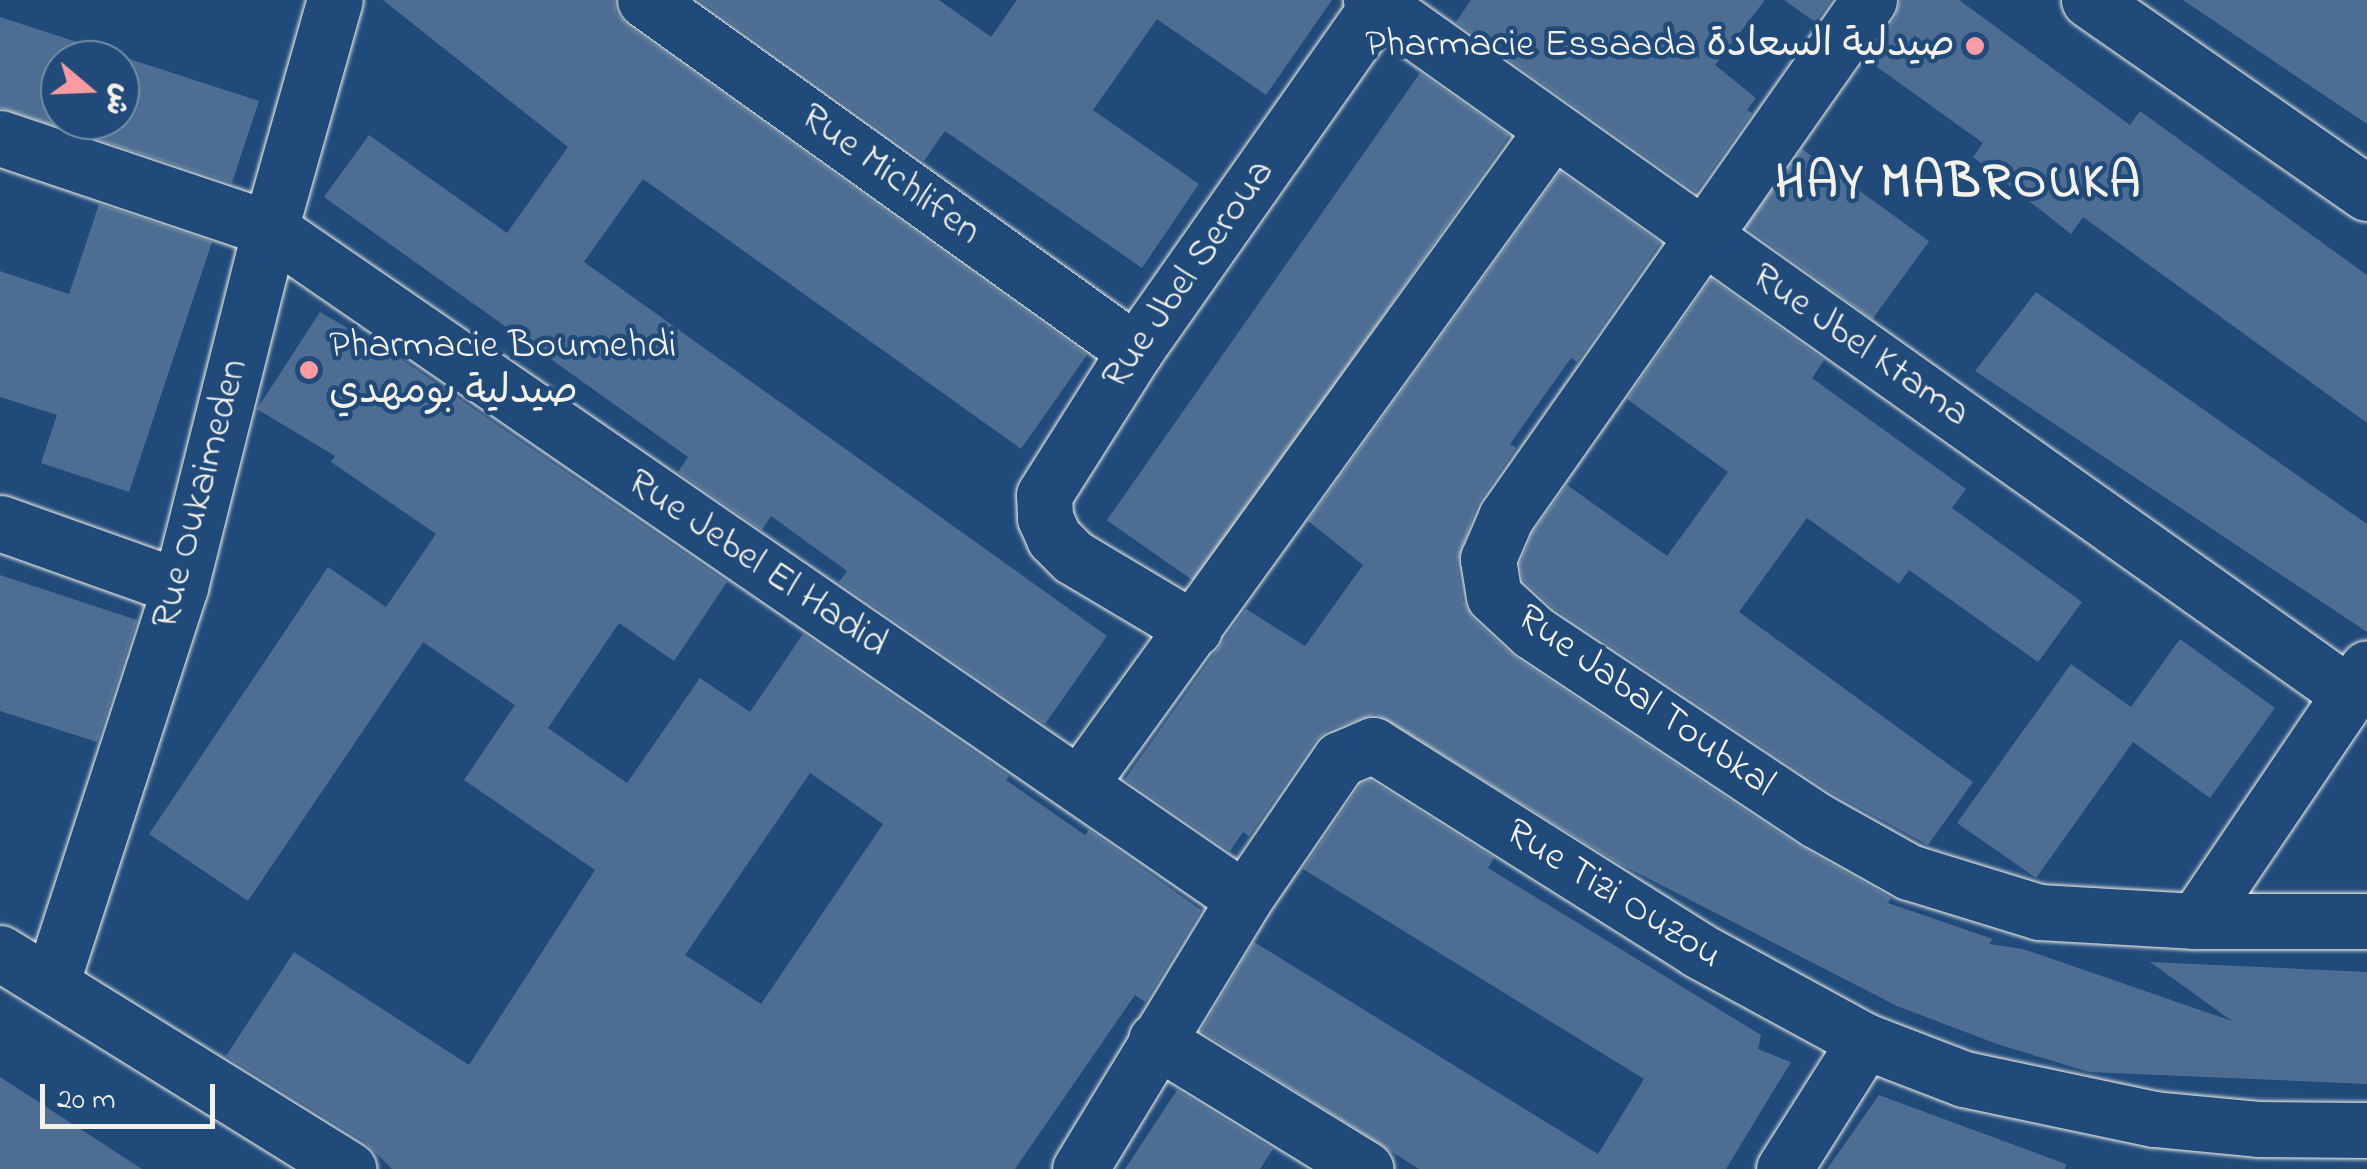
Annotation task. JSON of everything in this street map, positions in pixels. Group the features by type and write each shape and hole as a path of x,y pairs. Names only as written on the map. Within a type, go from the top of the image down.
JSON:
{"street":[{"name":"Rue Oukaimeden","path":"51,984 180,587 270,229 335,0"},
{"name":"Rue Michlifen","path":"645,0 1135,350"},
{"name":"Rue Jabal Toubkal","path":"1868,0 1506,517 1488,558 1494,596 1532,632 1816,820 1909,872 2040,912 2196,921 2367,921"},
{"path":"2089,0 2367,192"},
{"name":"Rue Jbel Seroua","path":"1194,629 1073,557 1054,538 1046,518 1044,495 1135,350 1377,2"},
{"name":"Rue Jbel Ktama","path":"1377,2 1702,234 2357,681"},
{"path":"1079,786 1554,130"},
{"name":"Rue Jebel El Hadid","path":"0,138 270,229 1244,899"},
{"path":"0,523 180,587"},
{"path":"2196,921 2357,681"},
{"name":"Rue Tizi Ouzou","path":"1080,1169 1244,899 1340,759 1373,745 1698,950 1865,1041 1964,1079 2154,1119 2256,1149 2367,1130"},
{"path":"0,952 287,1152 349,1169"},
{"path":"1156,1040 1299,1152 1366,1169"},
{"path":"1784,1169 1865,1041"}],"building":[{"path":"383,0 614,0 617,14 627,25 1087,355 1021,449 643,179 584,262 1107,636 1045,724 839,582 847,571 771,516 762,530 678,472 688,457 324,197 369,135 507,233 568,147"},
{"path":"699,0 939,0 991,37 1017,0 1332,0 1266,95 1157,19 1093,110 1199,184 1142,268 945,131 924,161"},
{"path":"1471,0 1765,0 1715,65 1756,98 1747,110 1752,113 1696,192 1456,22"},
{"path":"1784,0 1831,0 1815,22"},
{"path":"1900,0 1959,0 2130,125 2140,111 2367,275 2367,423 2083,217 2071,234 1973,157 1983,143 1866,59 1895,18"},
{"path":"2183,0 2367,0 2367,124"},
{"path":"0,17 71,40 40,40 40,121 0,108"},
{"path":"140,62 259,101 232,183 99,140 140,140"},
{"path":"1420,73 1509,136 1196,583 1107,520"},
{"path":"1802,149 1929,241 1873,319 1746,227"},
{"path":"1560,172 1660,243 1577,362 1571,358 1510,444 1516,448 1477,505 1457,563 1463,601 1473,619 1516,658 1799,846 1891,898 1888,903 1993,939 1989,944 2023,949 2232,1021 2150,962 2367,972 2367,1084 2089,1072 1997,1044 1897,1006 1620,864 1376,714 1328,730 1315,741 1249,836 1243,832 1230,851 1125,779 1246,609 1305,646 1363,565 1308,521"},
{"path":"99,204 212,242 129,492 41,463 57,415 0,397 0,271 69,294"},
{"path":"1711,279 1824,360 1812,378 1966,489 1952,508 2082,602 2038,662 1909,570 1899,584 1807,518 1739,612 1973,782 1928,845 1832,793 1552,607 1523,580 1520,563 1533,532 1567,485 1667,556 1728,472 1627,399"},
{"path":"2036,292 2367,524 2367,632 1975,371"},
{"path":"320,312 401,359 727,582 674,661 619,623 548,728 423,642 248,901 149,834 328,567 386,607 436,534 331,462 335,456 257,409"},
{"path":"0,575 137,620 97,742 0,711"},
{"path":"803,634 1009,776 1006,780 1085,835 1089,830 1201,910 1145,1002 1135,995 1015,1169 392,1169 365,1142 226,1056 294,952 469,1065 595,870 464,780 515,705 627,783 700,678 750,712","holes":["810,773 883,824 761,1004 685,955"]},
{"path":"2180,639 2275,708 2210,798 2133,742 2036,878 1957,823 2071,664 2131,707"},
{"path":"1370,780 1494,858 1488,868 1761,1035 1758,1049 1791,1062 1726,1169 1419,1169 1201,1031 1254,942 1598,1154 1644,1079 1303,869 1361,784"},
{"path":"0,1077 142,1169 0,1169"},
{"path":"1177,1090 1273,1149 1260,1169 1125,1169"},
{"path":"1879,1095 2066,1164 2065,1169 1827,1169"}],"place":[{"name":"Pharmacie Essaada صيدلية السعادة","path":"1975,46"},
{"name":"Pharmacie Boumehdi صيدلية بومهدي","path":"309,370"}],"district":[{"name":"HAY MABROUKA","path":"1959,184"}]}
